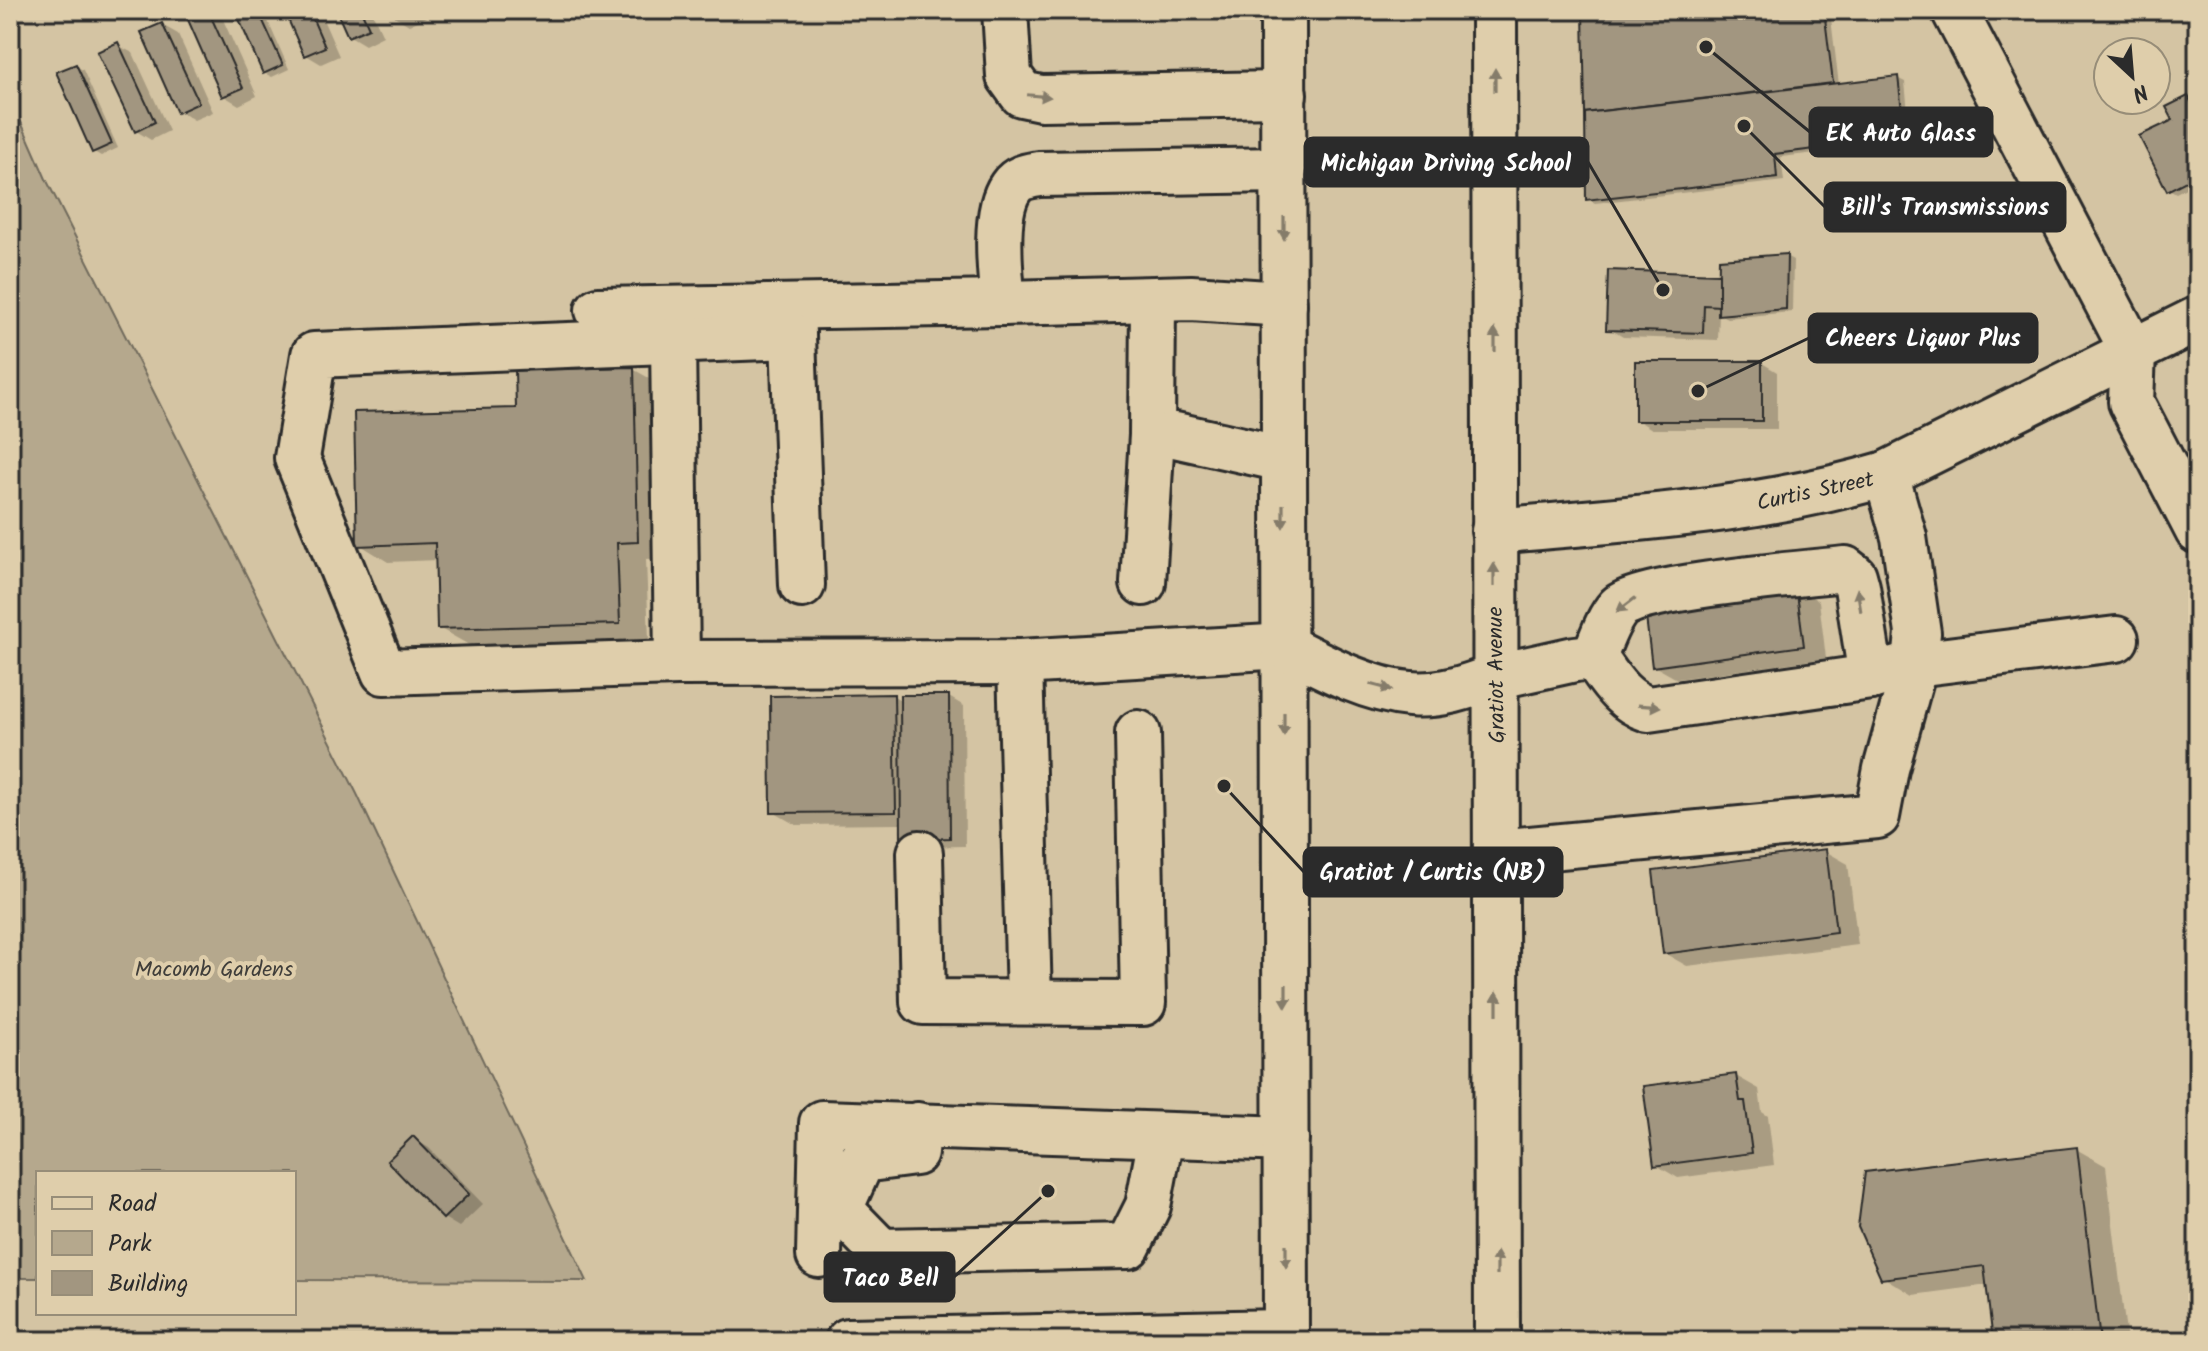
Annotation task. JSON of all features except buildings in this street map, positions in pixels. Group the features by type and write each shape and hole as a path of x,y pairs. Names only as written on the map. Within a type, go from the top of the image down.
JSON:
{"main road":[{"path":"1005,10 1009,76 1022,94 1041,98 1284,94"},
{"path":"848,1341 1286,1337 1283,10"},
{"name":"Gratiot Avenue","path":"1494,10 1497,1341"},
{"path":"1954,10 2133,352 2131,402 2198,531"},
{"path":"1003,303 1001,224 1006,198 1013,184 1023,177 1039,174 1284,170"},
{"path":"1284,304 1191,298 1003,303 792,321 673,340 314,355 297,458 384,672 677,663 1020,662 1284,646 1333,671 1374,686 1410,694 1438,693 1494,677 1594,657"},
{"path":"1143,583 1152,435 1153,300"},
{"path":"598,310 792,321"},
{"name":"Curtis Street","path":"1494,531 1730,508 1837,489 1886,474 2198,319"},
{"path":"792,321 802,585"},
{"path":"673,340 677,663"},
{"path":"1152,435 1175,435 1283,459"},
{"path":"1497,852 1877,816 1886,769 1915,664 1918,633 1904,537 1886,474"},
{"path":"1594,657 1606,627 1620,606 1638,597 1670,590 1845,569 1854,576 1857,587 1871,677"},
{"path":"1594,657 1619,692 1633,704 1648,709 1871,677 1915,664 2116,639"},
{"path":"1020,662 1029,1001"},
{"path":"920,853 923,1002 1143,1003 1138,733"},
{"path":"819,1255 822,1123 916,1139 1286,1139"},
{"path":"916,1139 862,1160 840,1209 881,1251 1128,1246 1148,1206 1161,1137"}],"green space":[{"name":"Macomb Gardens","path":"10,97 46,179 357,794 587,1281 296,1280 296,1171 36,1171 36,1278 10,1278"}],"place":[{"name":"EK Auto Glass","path":"1706,47"},
{"name":"Bill's Transmissions","path":"1744,126"},
{"name":"Michigan Driving School","path":"1663,290"},
{"name":"Cheers Liquor Plus","path":"1698,391"},
{"name":"Gratiot / Curtis (NB)","path":"1224,786"},
{"name":"Taco Bell","path":"1048,1191"}]}
